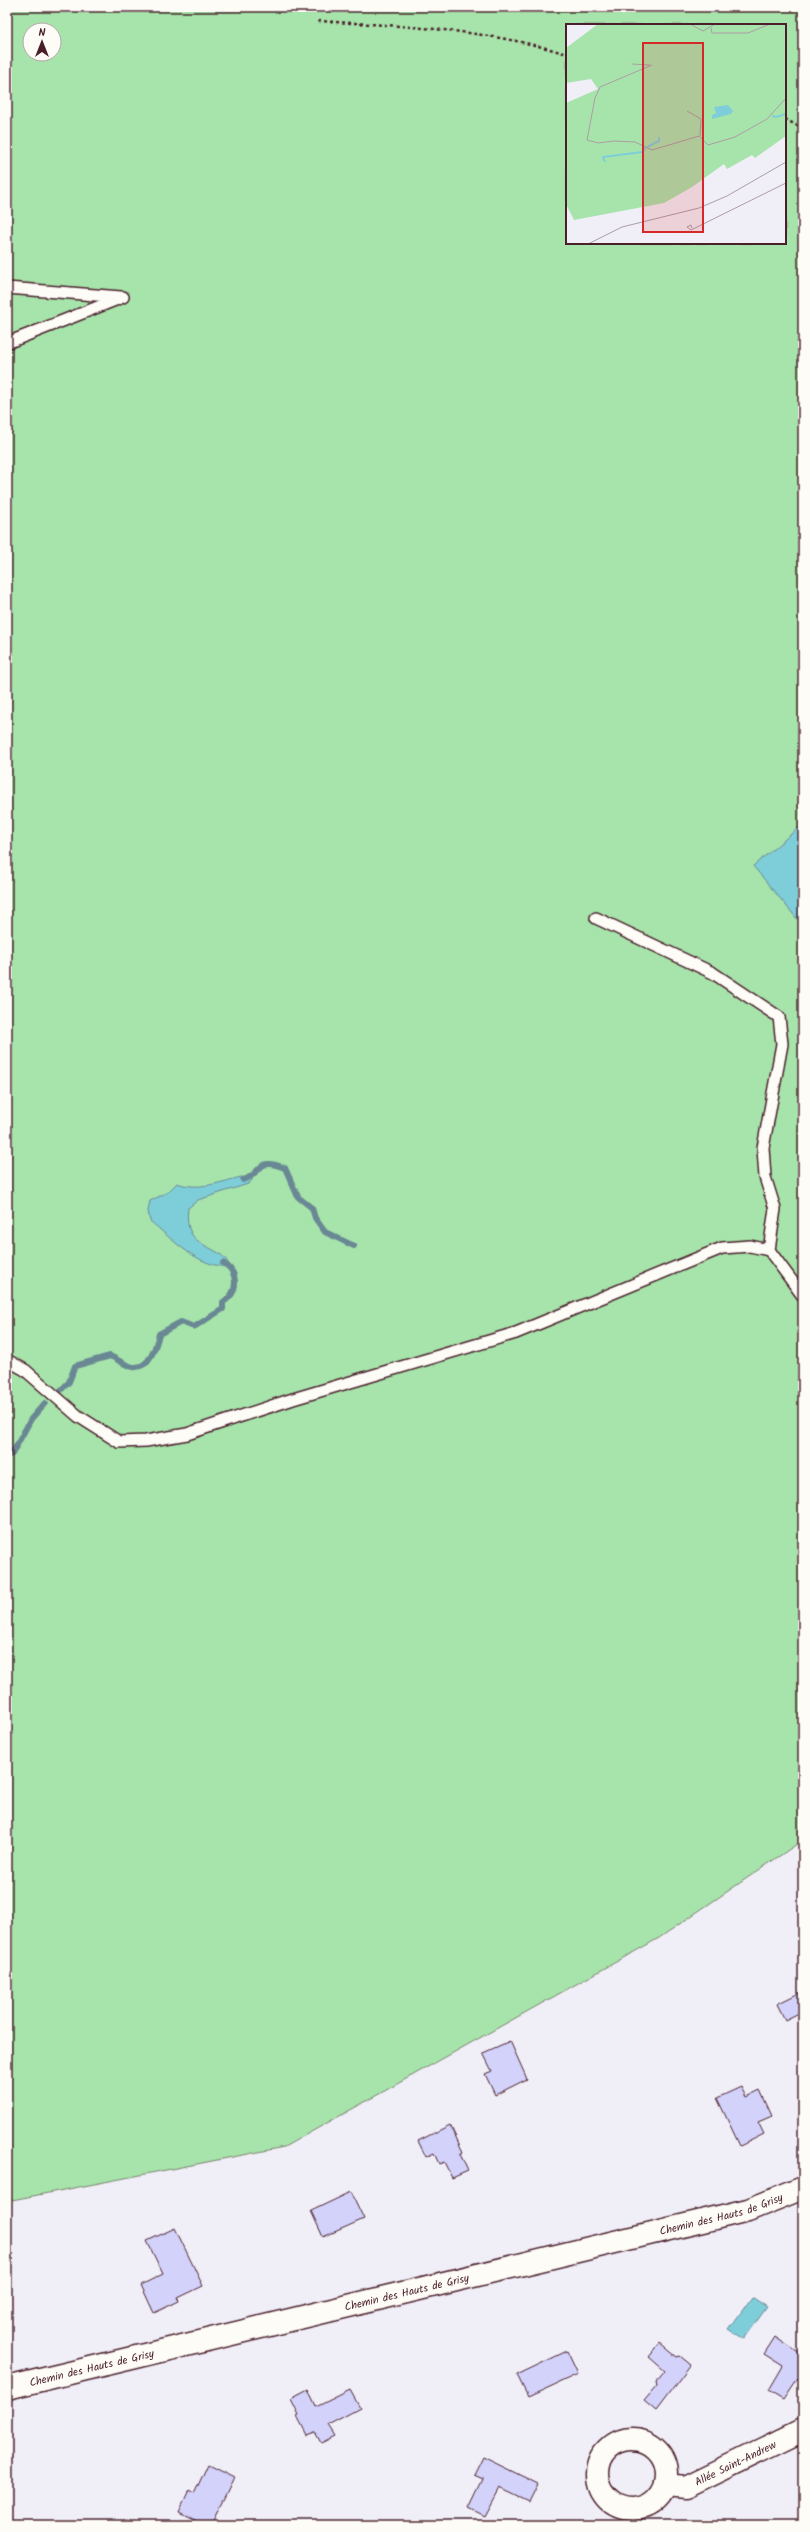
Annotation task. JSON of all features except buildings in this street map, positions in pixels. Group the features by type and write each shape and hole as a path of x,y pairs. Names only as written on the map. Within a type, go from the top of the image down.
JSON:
{"street":[{"name":"Chemin des Hauts de Grisy","path":"7,2388 748,2210 803,2188"},
{"name":"Allée Saint-Andrew","path":"666,2485 686,2487 803,2430"}],"lane":[{"path":"7,288 123,297 7,343"},
{"path":"596,918 713,973 779,1017 782,1044 763,1148 766,1177 775,1209 769,1250"},
{"path":"7,1360 25,1370 78,1416 119,1442 146,1441 187,1434 293,1399 516,1333 722,1248 750,1246 769,1250 803,1296"}],"path":[{"path":"318,21 473,32 526,42 566,54"},
{"path":"786,120 803,129"}],"green space":[{"path":"7,7 803,7 803,1840 659,1938 284,2147 7,2201"}],"water":[{"path":"803,824 803,926 753,866"},
{"path":"241,1177 253,1179 248,1184 198,1200 188,1208 188,1222 191,1233 196,1240 203,1245 219,1253 230,1267 218,1266 197,1257 177,1244 150,1221 148,1211 150,1201 168,1192 177,1183 201,1186"},
{"path":"752,2297 767,2307 744,2339 729,2329"}],"waterway":[{"path":"243,1180 254,1174 264,1165 269,1164 285,1168 298,1197 312,1208 315,1218 325,1232 354,1246"},
{"path":"61,1390 69,1382 75,1366 110,1356 124,1364 139,1367 148,1361 154,1350 159,1334 181,1322 194,1327 223,1309 223,1302 232,1293 235,1282 232,1272 223,1263"},
{"path":"7,1456 12,1454 31,1419 45,1403"}]}
